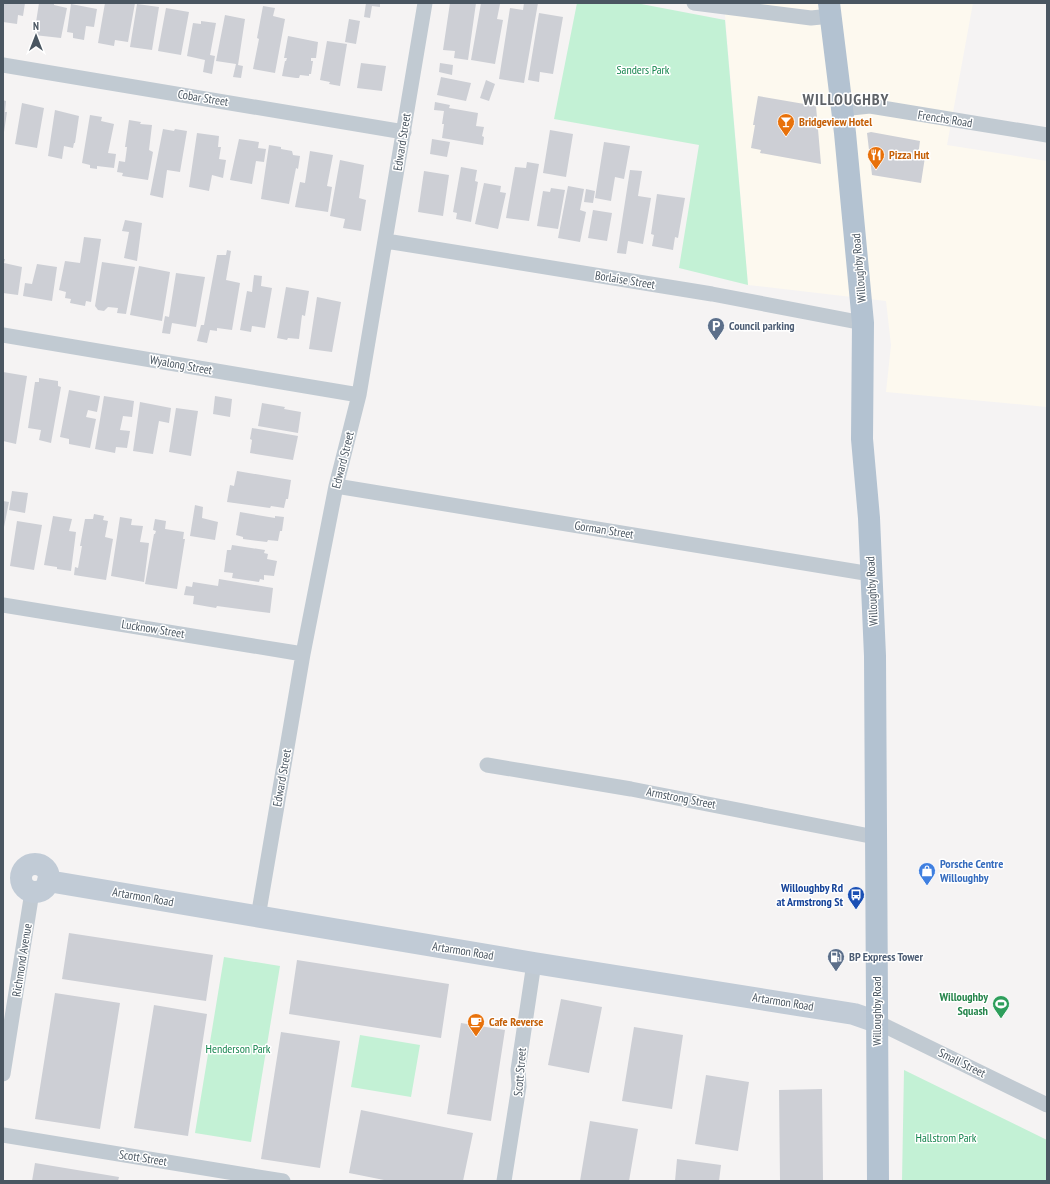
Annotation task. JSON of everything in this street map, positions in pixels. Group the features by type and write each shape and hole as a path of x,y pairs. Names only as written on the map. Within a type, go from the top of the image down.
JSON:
{"main road":[{"name":"Willoughby Road","path":"830,10 856,234 864,323 862,439 868,518 875,656 878,1181"}],"street":[{"name":"Edward Street","path":"258,917 303,654 336,486 359,395 426,3"},
{"path":"694,3 811,18 830,10"},
{"name":"Cobar Street","path":"3,65 404,132"},
{"name":"Frenchs Road","path":"842,109 870,106 1047,135"},
{"name":"Borlaise Street","path":"386,241 712,294 864,323"},
{"name":"Wyalong Street","path":"3,335 359,395"},
{"name":"Gorman Street","path":"336,486 871,574"},
{"name":"Lucknow Street","path":"3,605 303,654"},
{"name":"Armstrong Street","path":"487,765 631,788 875,837"},
{"name":"Artarmon Road","path":"26,881 258,917 854,1014 877,1022"},
{"name":"Richmond Avenue","path":"3,1074 26,881"},
{"name":"Scott Street","path":"504,1181 520,1086 518,1070 534,963"},
{"name":"Small Street","path":"877,1022 1047,1105"},
{"name":"Scott Street","path":"3,1135 283,1181"}],"shaded area":[{"path":"724,3 973,3 947,145 1047,161 1047,407 886,392 891,345 886,301 748,285"}],"green space":[{"name":"Sanders Park","path":"577,3 636,3 725,20 748,285 679,268 699,145 554,119"},
{"name":"Henderson Park","path":"224,957 280,966 251,1142 195,1133"},
{"path":"360,1035 420,1045 411,1097 351,1087"},
{"name":"Hallstrom Park","path":"904,1070 1047,1140 1047,1181 902,1181"}],"building":[{"path":"3,3 25,3 23,16 18,15 17,24 3,22"},
{"path":"39,3 54,3 54,5 67,8 61,38 34,35"},
{"path":"105,3 135,3 128,42 115,40 114,46 98,43"},
{"path":"366,3 380,3 380,7 372,6 370,18 364,17"},
{"path":"450,3 476,3 468,60 454,58 455,51 443,50"},
{"path":"481,3 500,4 497,19 503,20 495,64 471,60"},
{"path":"524,3 538,3 524,83 499,79 510,8 523,10"},
{"path":"71,4 97,9 94,27 86,26 84,40 73,38 73,33 67,32"},
{"path":"137,4 159,7 152,50 130,47"},
{"path":"263,6 275,8 273,16 285,19 275,73 253,69 259,39 257,38"},
{"path":"166,8 189,12 181,55 158,51"},
{"path":"539,13 563,17 553,74 540,72 539,82 528,80"},
{"path":"225,15 245,19 238,65 243,66 241,78 233,77 236,64 216,61"},
{"path":"349,19 360,21 356,44 345,42"},
{"path":"201,21 216,23 210,55 215,56 212,74 203,72 205,60 187,56 193,23 201,24"},
{"path":"288,36 318,42 316,58 311,58 311,61 313,61 311,74 309,74 309,76 300,75 299,78 296,78 282,76 287,58 284,58"},
{"path":"327,41 347,44 340,86 329,84 330,82 320,80"},
{"path":"361,63 386,66 382,91 357,88"},
{"path":"440,63 453,65 452,75 439,72"},
{"path":"441,77 471,83 466,101 437,95"},
{"path":"486,80 495,84 489,101 480,98"},
{"name":"Bridgeview Hotel","path":"758,96 816,106 821,164 760,153 761,150 751,148"},
{"path":"3,100 6,101 5,112 7,112 4,132"},
{"path":"435,102 450,105 449,108 478,113 476,126 484,127 482,136 484,137 483,145 442,138 444,111 434,110"},
{"path":"22,103 44,108 37,148 15,144"},
{"path":"55,110 79,116 75,143 73,148 64,146 62,159 48,156"},
{"path":"90,115 102,117 101,121 114,124 108,153 116,154 114,168 97,166 97,169 90,168 90,165 82,163"},
{"path":"129,120 141,122 140,124 152,125 149,150 153,152 148,180 122,176 123,173 117,172 119,161 125,162 127,147 125,147"},
{"path":"163,129 187,131 180,172 167,170 163,198 150,195"},
{"path":"550,130 573,134 566,177 543,173"},
{"path":"871,132 920,141 918,156 925,157 921,183 872,175 867,133"},
{"path":"197,133 219,136 218,147 221,147 219,159 226,160 223,178 212,175 209,191 189,187"},
{"path":"239,139 259,142 258,148 266,149 264,162 256,161 252,184 230,180"},
{"path":"432,139 450,142 447,157 430,154"},
{"path":"604,142 630,146 624,179 615,177 611,201 595,198"},
{"path":"269,145 281,147 281,149 292,151 293,155 300,156 298,169 296,168 289,204 261,199"},
{"path":"310,151 333,155 327,186 332,187 328,212 295,207 300,182 305,183"},
{"path":"340,160 364,165 359,198 366,200 361,231 343,228 345,219 330,216"},
{"path":"527,162 539,164 529,221 506,218 515,167 526,168"},
{"path":"461,167 477,170 475,181 478,182 471,222 456,219 457,213 453,212"},
{"path":"630,170 642,171 638,196 651,198 643,244 628,241 626,254 617,253"},
{"path":"424,171 449,175 443,216 418,212"},
{"path":"484,183 501,186 500,192 506,193 498,229 475,224"},
{"path":"568,186 584,189 580,210 586,212 580,242 558,238"},
{"path":"551,188 565,190 558,229 537,226 543,191 550,192"},
{"path":"586,189 595,191 593,203 584,202"},
{"path":"657,194 685,198 678,238 675,237 673,250 652,246 654,235 651,234"},
{"path":"593,210 612,213 607,241 588,238"},
{"path":"125,220 142,223 137,261 124,258 129,232 122,231"},
{"path":"84,237 101,239 91,302 86,301 85,306 70,303 71,299 65,298 66,292 59,290 65,261 80,263"},
{"path":"227,250 231,251 226,280 240,283 232,330 217,328 217,331 210,330 207,343 197,341 201,325 204,325 217,255 226,255"},
{"path":"3,259 5,259 4,263 22,267 18,295 3,293"},
{"path":"102,262 135,267 126,314 117,313 118,308 108,307 104,311 98,310 95,306"},
{"path":"37,264 57,267 52,301 23,296 25,283 32,284"},
{"path":"139,266 170,272 162,321 130,315"},
{"path":"176,273 205,277 196,327 172,323 170,334 162,333 165,316 169,317"},
{"path":"254,275 262,276 261,286 272,288 265,328 252,326 251,332 240,330 247,291 252,292"},
{"path":"286,287 309,291 305,316 302,315 299,339 288,338 287,340 277,338"},
{"path":"317,297 341,302 332,352 309,349"},
{"path":"3,372 27,376 16,444 3,441"},
{"path":"39,378 58,381 58,386 61,387 51,443 39,440 41,430 28,428 35,382 39,382"},
{"path":"69,390 100,396 97,412 88,410 86,417 96,419 90,448 69,444 69,439 60,437"},
{"path":"104,396 134,401 132,417 123,416 120,430 130,431 127,448 116,447 115,453 95,449"},
{"path":"215,396 232,399 230,417 213,414"},
{"path":"140,402 171,408 169,423 159,421 153,454 133,451"},
{"path":"262,403 285,407 284,409 301,412 298,433 258,426"},
{"path":"176,408 198,411 191,456 169,452"},
{"path":"252,428 298,436 293,460 250,453"},
{"path":"237,471 291,480 288,499 286,499 284,508 271,506 270,508 227,502 230,485 234,486"},
{"path":"12,491 28,493 25,513 9,510"},
{"path":"3,501 9,502 4,527 3,527"},
{"path":"195,505 203,507 202,518 218,522 215,540 190,536"},
{"path":"240,512 275,518 275,516 284,517 282,531 280,531 278,541 268,540 267,542 243,539 243,537 236,535"},
{"path":"94,514 104,516 103,520 108,521 105,537 113,539 106,580 74,575 75,567 78,568 85,519 93,519"},
{"path":"53,516 72,519 69,531 76,532 71,571 44,565"},
{"path":"120,517 132,519 131,525 143,526 140,542 149,543 144,582 111,576"},
{"path":"155,519 166,521 165,529 184,532 183,539 185,539 177,589 145,584 154,534 156,531 153,530"},
{"path":"17,521 42,525 34,570 10,566"},
{"path":"232,545 265,550 264,553 268,554 267,559 277,561 274,576 264,575 264,580 260,579 259,582 232,578 233,573 224,572 227,550 231,550"},
{"path":"219,579 273,588 270,613 217,606 216,608 193,604 194,596 184,595 186,586 192,587 193,582 218,586"},
{"path":"69,933 213,955 206,1001 62,979"},
{"path":"297,960 449,984 441,1038 289,1014"},
{"path":"55,993 120,1003 100,1129 35,1119"},
{"path":"561,999 602,1007 589,1073 548,1065"},
{"path":"154,1005 207,1014 188,1136 134,1128"},
{"path":"461,1023 505,1030 491,1121 447,1114"},
{"path":"634,1027 683,1035 672,1109 622,1101"},
{"path":"281,1032 340,1041 320,1168 261,1159"},
{"path":"706,1075 749,1082 738,1151 695,1144"},
{"path":"822,1089 823,1181 780,1181 779,1090"},
{"path":"361,1110 473,1133 463,1181 389,1181 349,1173"},
{"path":"590,1121 638,1129 629,1181 580,1181"},
{"path":"677,1159 721,1165 719,1181 675,1181"},
{"path":"35,1163 119,1177 118,1181 32,1181"}],"place":[{"name":"Bridgeview Hotel","path":"786,137"},
{"name":"Pizza Hut","path":"876,170"},
{"name":"Council parking","path":"716,341"},
{"name":"Porsche Centre Willoughby","path":"927,886"},
{"name":"Willoughby Rd at Armstrong St","path":"856,910"},
{"name":"BP Express Tower","path":"836,972"},
{"name":"Willoughby Squash","path":"1001,1019"},
{"name":"Cafe Reverse","path":"476,1037"}],"district":[{"name":"WILLOUGHBY","path":"846,99"}]}
